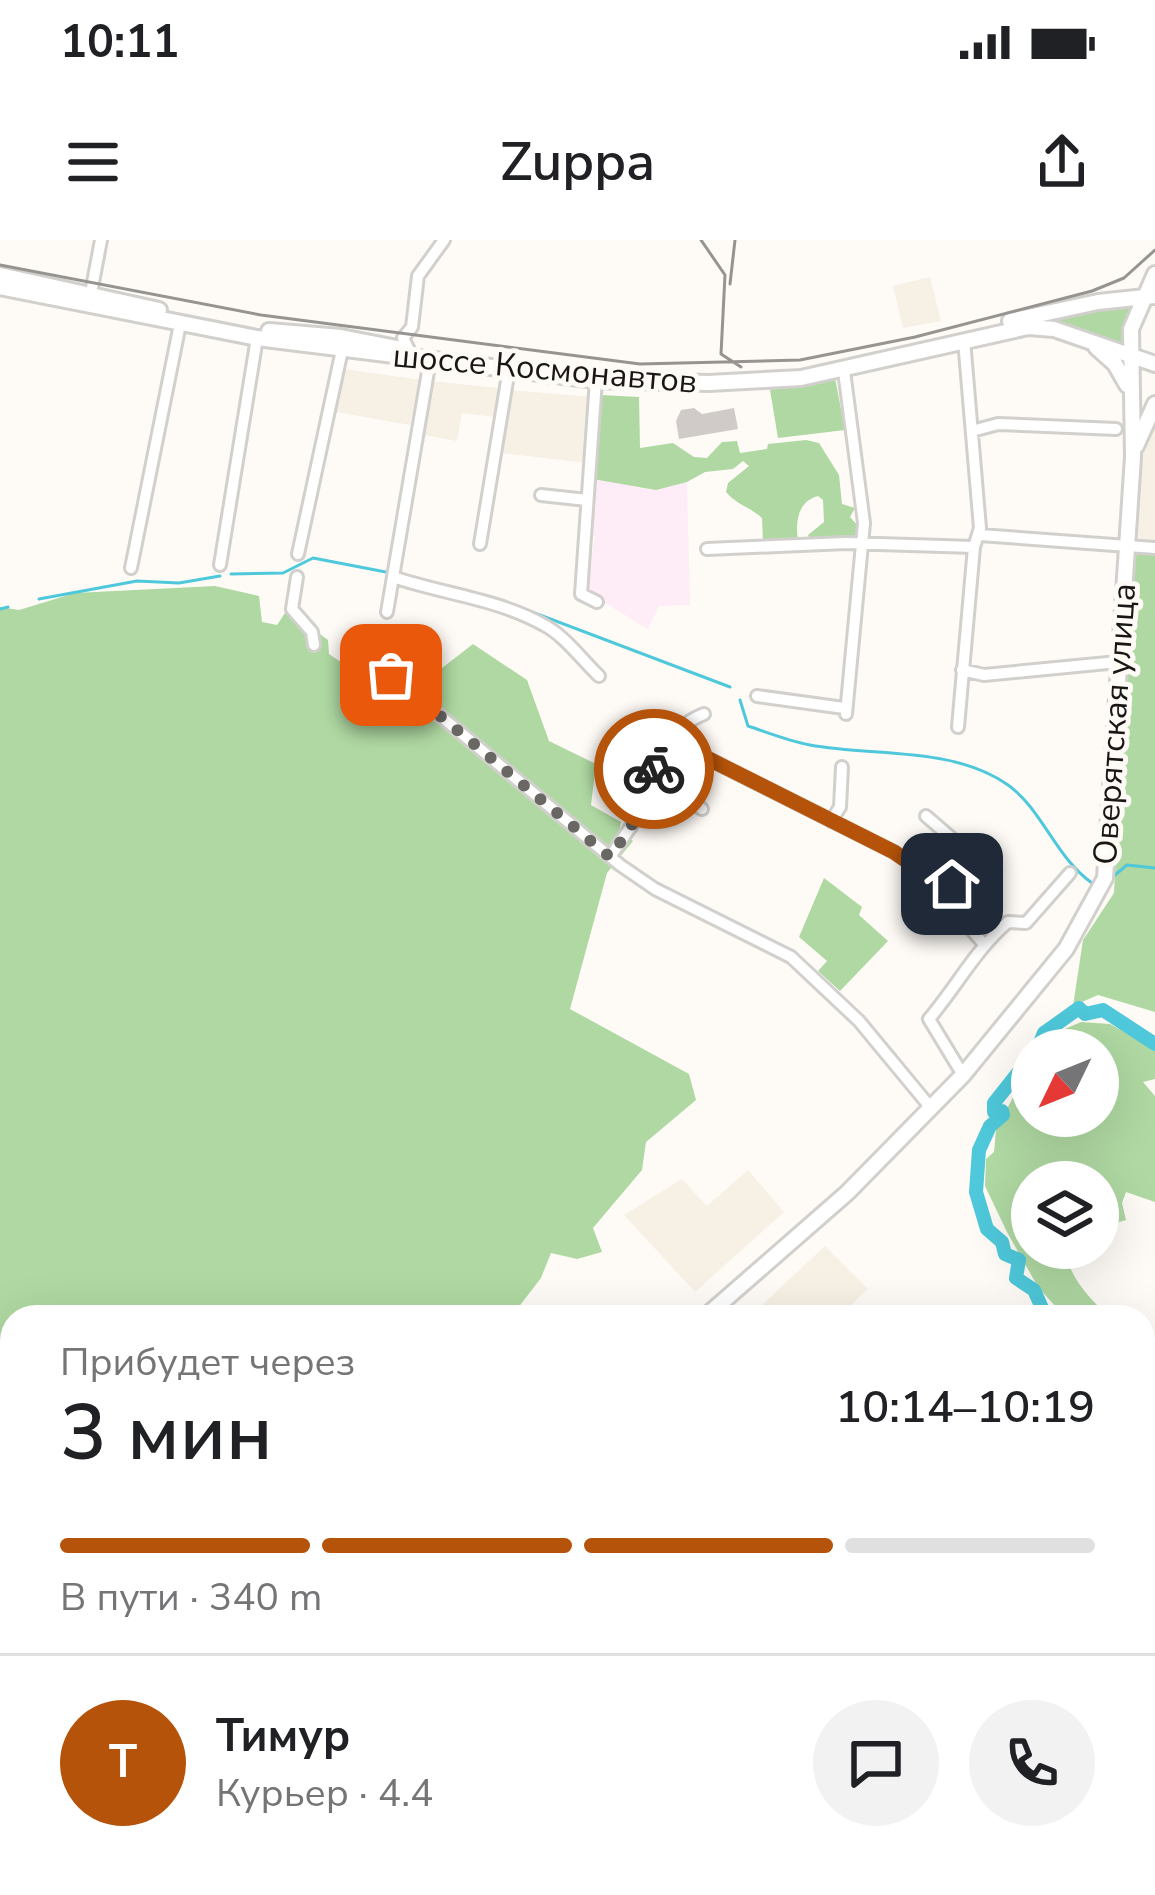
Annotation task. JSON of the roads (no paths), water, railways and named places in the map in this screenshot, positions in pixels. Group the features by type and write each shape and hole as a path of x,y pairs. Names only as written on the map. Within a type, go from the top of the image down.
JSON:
{"main road":[{"name":"Оверятская улица","path":"719,1305 799,1235 963,1076 1056,963 1105,878 1132,457 1132,324 1149,296 1155,273"},
{"path":"1098,302 1155,273"},
{"name":"шоссе Космонавтов","path":"0,275 257,330 629,375 740,375 840,364 1098,302 1149,296"},
{"name":"шоссе Космонавтов","path":"0,287 257,338 596,380 710,383 844,371 1028,327 1088,340 1155,364"},
{"path":"1088,340 1119,369 1131,403"},
{"name":"Оверятская улица","path":"1132,457 1155,404"}],"street":[{"path":"91,293 101,240"},
{"path":"409,350 403,338 412,327 418,276 444,240"},
{"path":"131,568 180,324"},
{"path":"220,565 257,338"},
{"path":"958,728 977,541 964,340"},
{"path":"298,554 342,350"},
{"path":"387,612 430,360"},
{"path":"480,544 508,369"},
{"path":"758,696 845,711 861,544 860,476 844,371"},
{"path":"596,380 581,594 597,602"},
{"path":"972,431 998,424 1116,428"},
{"path":"541,496 587,500"},
{"path":"706,549 977,541 1155,548"},
{"path":"393,575 457,598 485,600 548,626 599,676"},
{"path":"297,578 292,609 312,632 314,644"},
{"path":"962,670 984,675 1118,662"},
{"path":"391,675 610,857 656,889 791,957 859,1021 931,1108"},
{"path":"631,827 667,738 704,714"},
{"path":"667,738 904,859 983,943"},
{"path":"831,821 840,807 842,767"},
{"path":"610,857 663,783 702,808"},
{"path":"926,816 963,848 964,862 943,897"},
{"path":"963,1076 929,1019 970,970 983,943 1008,922 1026,923 1070,873"}],"waterway":[{"path":"231,574 283,573 313,558 391,573"},
{"path":"39,599 137,581 179,583 220,576"},
{"path":"406,576 495,598 730,687"},
{"path":"0,609 8,607"},
{"path":"740,700 748,726 787,739 835,749 938,758 986,773 1020,795 1068,861 1092,883"},
{"path":"1115,875 1127,865 1155,868"},
{"path":"1050,1029 1079,1008 1085,1014 1103,1010 1155,1044"},
{"path":"1011,1082 994,1103 994,1112 1003,1115 990,1126 979,1150 976,1192 987,1229 1002,1242 1005,1254 1019,1260 1016,1278 1034,1290 1041,1305"}],"tram line":[{"path":"701,240 725,275 721,354 741,367"},
{"path":"730,284 735,240"},
{"path":"0,265 261,315 640,364 800,360 915,337 1092,291 1124,278 1155,250"}]}
